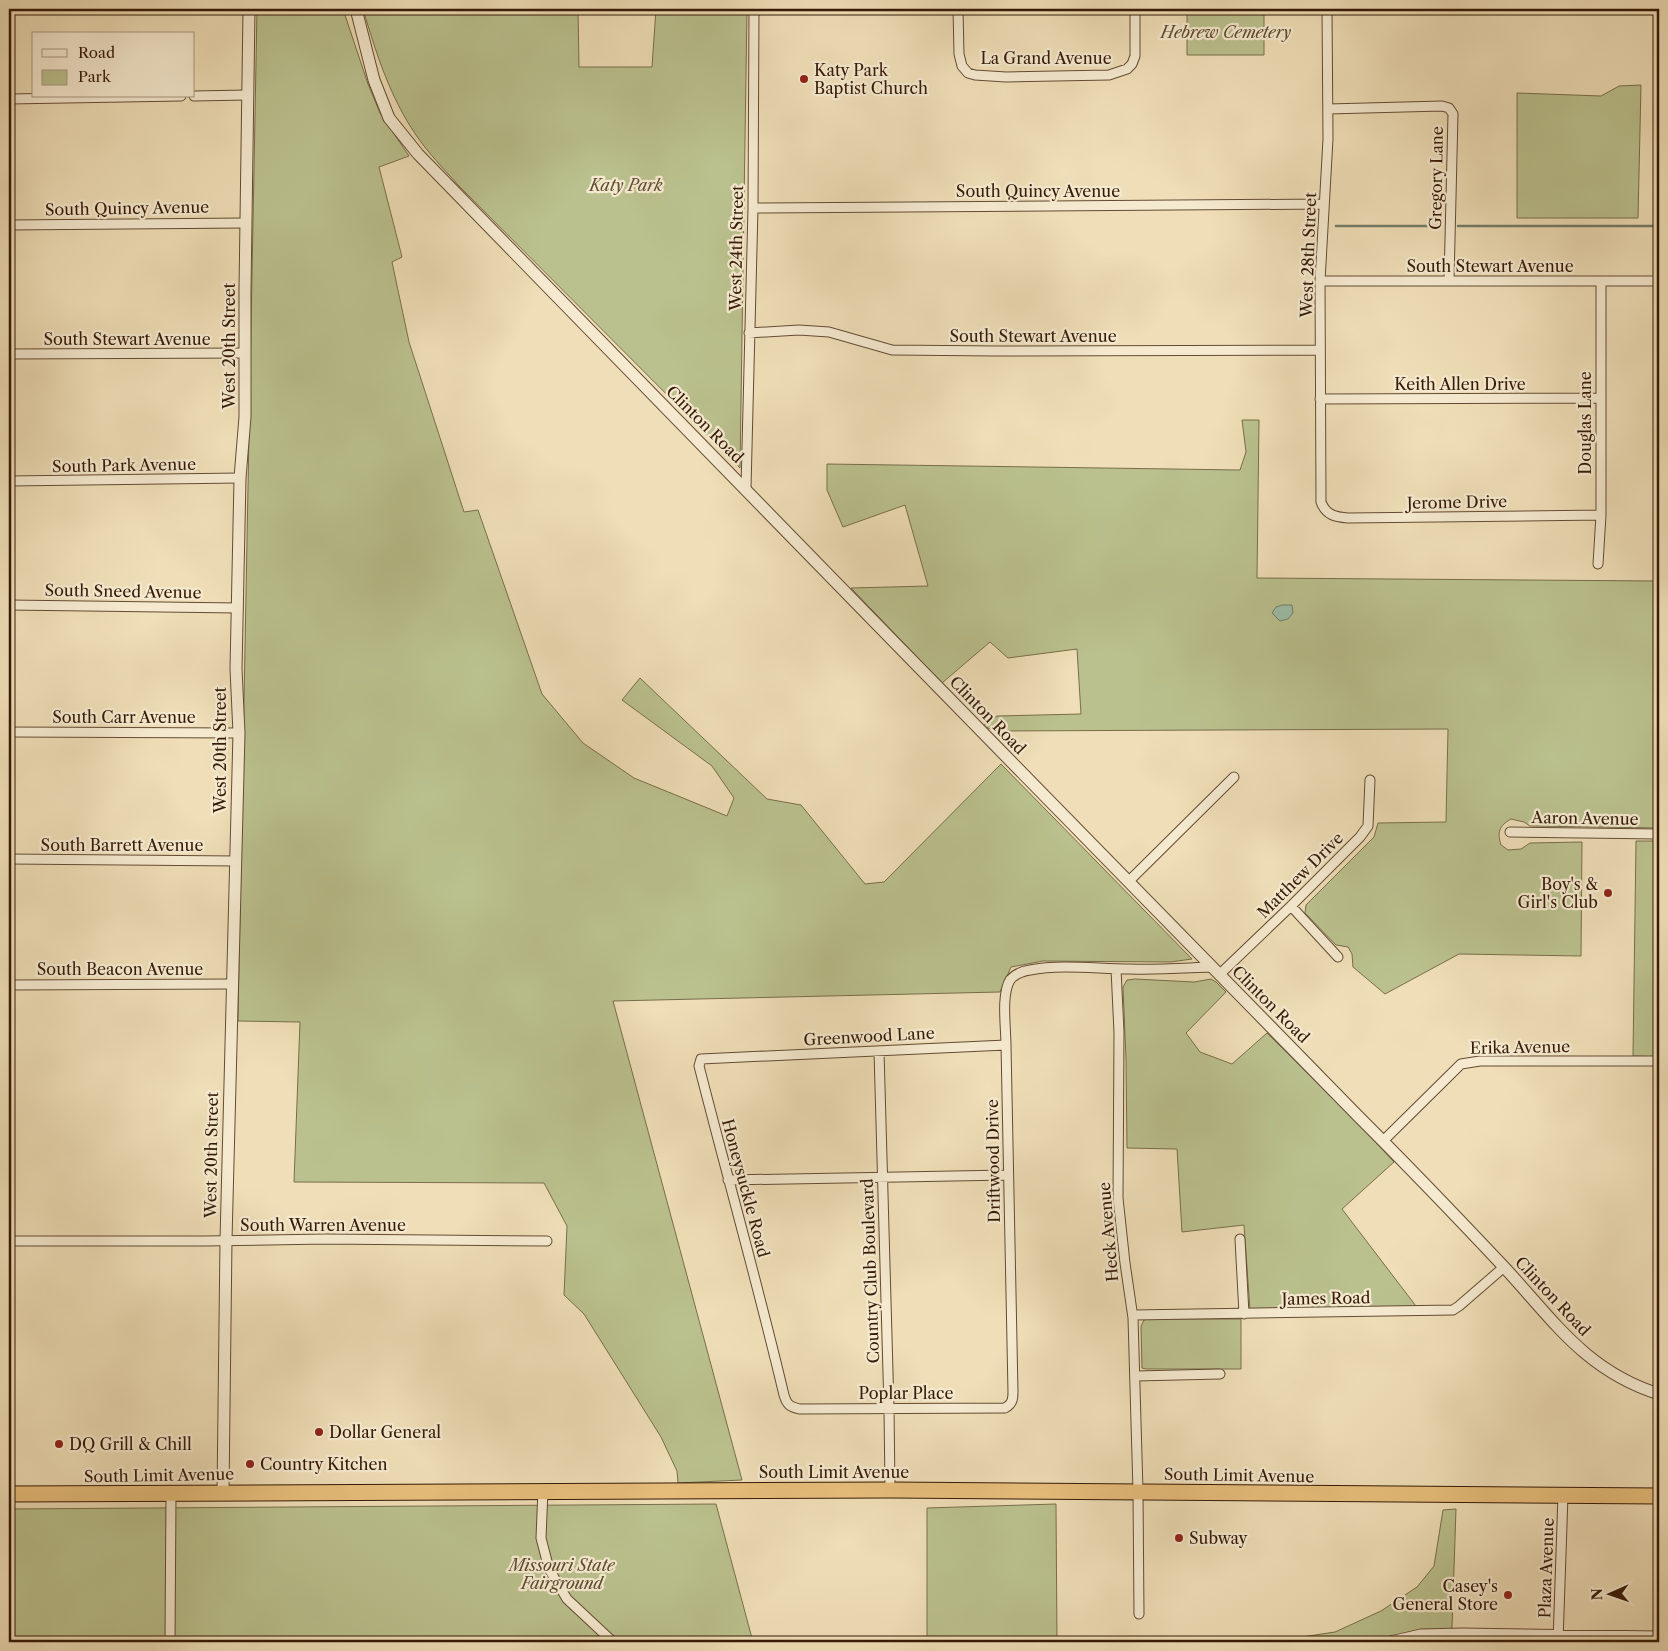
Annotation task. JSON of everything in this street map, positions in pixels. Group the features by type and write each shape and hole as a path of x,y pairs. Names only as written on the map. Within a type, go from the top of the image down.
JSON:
{"highway":[{"name":"South Limit Avenue","path":"9,1494 543,1490 890,1490 1659,1496"}],"street":[{"name":"West 20th Street","path":"223,1492 231,984 236,861 238,733 236,669 240,478 245,417 249,9"},
{"name":"Clinton Road","path":"356,9 374,80 389,118 418,154 1383,1141 1504,1267 1574,1345 1614,1375 1659,1394"},
{"name":"West 24th Street","path":"746,488 753,208 754,9"},
{"name":"La Grand Avenue","path":"958,9 958,54 962,66 968,73 975,75 1006,77 1109,75 1127,70 1135,56 1134,9"},
{"name":"West 28th Street","path":"1321,502 1320,281 1328,139 1327,9"},
{"path":"195,96 247,95"},
{"path":"9,99 66,98"},
{"name":"Gregory Lane","path":"1328,109 1442,106 1449,108 1453,114 1449,281"},
{"name":"South Quincy Avenue","path":"753,208 1324,204"},
{"name":"South Quincy Avenue","path":"9,225 246,223"},
{"name":"South Stewart Avenue","path":"1320,281 1659,281"},
{"name":"Douglas Lane","path":"1598,564 1601,515 1601,281"},
{"name":"South Stewart Avenue","path":"749,333 799,330 829,332 892,350 996,352 1320,350"},
{"name":"South Stewart Avenue","path":"9,354 245,353"},
{"name":"Keith Allen Drive","path":"1320,399 1600,398"},
{"name":"South Park Avenue","path":"9,481 240,478"},
{"name":"Jerome Drive","path":"1321,502 1328,514 1348,518 1601,515"},
{"name":"South Sneed Avenue","path":"9,605 238,608"},
{"name":"South Carr Avenue","path":"9,732 238,733"},
{"path":"1128,882 1234,778"},
{"name":"Matthew Drive","path":"1215,971 1291,906 1360,837 1368,826 1370,780"},
{"name":"Aaron Avenue","path":"1510,832 1659,834"},
{"name":"South Barrett Avenue","path":"9,859 236,861"},
{"path":"1291,906 1338,957"},
{"name":"Driftwood Drive","path":"1012,1341 1006,1045 1006,996 1010,980 1021,972 1040,969 1078,967 1116,969"},
{"path":"1116,969 1215,971"},
{"name":"Heck Avenue","path":"1116,969 1119,1032 1118,1198 1124,1263 1133,1315 1136,1376 1139,1614"},
{"name":"South Beacon Avenue","path":"9,984 231,984"},
{"name":"Greenwood Lane","path":"733,1057 1006,1045"},
{"name":"Country Club Boulevard","path":"879,1051 890,1490"},
{"name":"Honeysuckle Road","path":"733,1057 706,1058 701,1059 700,1062 728,1180 762,1304 774,1356"},
{"name":"Erika Avenue","path":"1383,1141 1461,1064 1480,1061 1659,1062"},
{"path":"728,1180 1008,1176"},
{"name":"South Warren Avenue","path":"9,1241 325,1238 547,1241"},
{"path":"1240,1239 1244,1314"},
{"name":"James Road","path":"1133,1315 1452,1310 1504,1267"},
{"name":"Poplar Place","path":"774,1356 786,1402 792,1407 800,1409 1005,1408 1010,1405 1013,1399 1012,1341"},
{"path":"1136,1376 1220,1374"},
{"path":"543,1490 541,1538 549,1568 567,1599 613,1642"},
{"path":"170,1493 170,1642"},
{"name":"Plaza Avenue","path":"1558,1638 1563,1495"},
{"path":"1386,1642 1421,1634 1444,1638 1659,1636"}],"green space":[{"path":"257,9 343,9 368,84 380,113 409,156 379,167 402,257 392,262 409,342 464,512 478,510 542,694 583,743 634,778 727,816 734,798 712,766 622,700 640,678 767,799 801,805 865,884 884,882 1001,764 1192,959 1171,962 1043,961 1011,967 1000,992 613,1001 742,1480 678,1483 677,1471 661,1437 584,1314 564,1295 567,1226 544,1183 294,1182 300,1022 238,1021"},
{"name":"Katy Park","path":"363,9 578,9 579,67 652,67 656,9 747,9 740,468 458,185 431,155 407,120 391,90"},
{"name":"Hebrew Cemetery","path":"1187,9 1264,9 1264,55 1187,55"},
{"path":"1641,85 1638,218 1517,218 1517,93 1601,96 1619,86"},
{"path":"1242,420 1259,420 1257,578 1658,581 1659,501 1659,828 1530,826 1524,822 1511,819 1504,824 1499,833 1501,845 1508,850 1521,849 1530,843 1582,842 1581,956 1459,954 1385,994 1353,967 1352,954 1348,947 1336,945 1305,913 1306,905 1374,837 1378,823 1446,822 1448,729 997,731 982,726 997,716 1081,714 1077,649 1008,658 990,642 942,683 851,588 928,586 905,505 843,527 827,490 827,464 1240,470 1246,452"},
{"path":"1636,841 1659,841 1659,1057 1633,1056"},
{"path":"1211,979 1216,982 1226,992 1186,1033 1200,1052 1232,1064 1267,1033 1355,1120 1394,1162 1342,1209 1419,1310 1250,1310 1244,1225 1182,1232 1177,1149 1127,1148 1123,987 1127,980 1194,982"},
{"path":"1241,1319 1241,1369 1142,1368 1141,1326 1144,1320"},
{"name":"Missouri State Fairground","path":"716,1504 753,1642 9,1642 9,1509"},
{"path":"1056,1504 1057,1642 927,1642 927,1508"},
{"path":"1456,1509 1452,1628 1375,1642 1269,1642 1335,1632 1381,1611 1417,1587 1434,1566 1443,1510"}],"shaded area":[{"path":"1292,605 1293,613 1288,619 1280,621 1272,613 1276,607"}],"waterway":[{"path":"1336,226 1439,226"},
{"path":"1458,226 1659,226"}],"place":[{"name":"Katy Park Baptist Church","path":"804,79"},
{"name":"Boy's & Girl's Club","path":"1608,893"},
{"name":"Dollar General","path":"319,1432"},
{"name":"DQ Grill & Chill","path":"59,1444"},
{"name":"Country Kitchen","path":"250,1464"},
{"name":"Subway","path":"1179,1538"},
{"name":"Casey's General Store","path":"1508,1595"}]}
